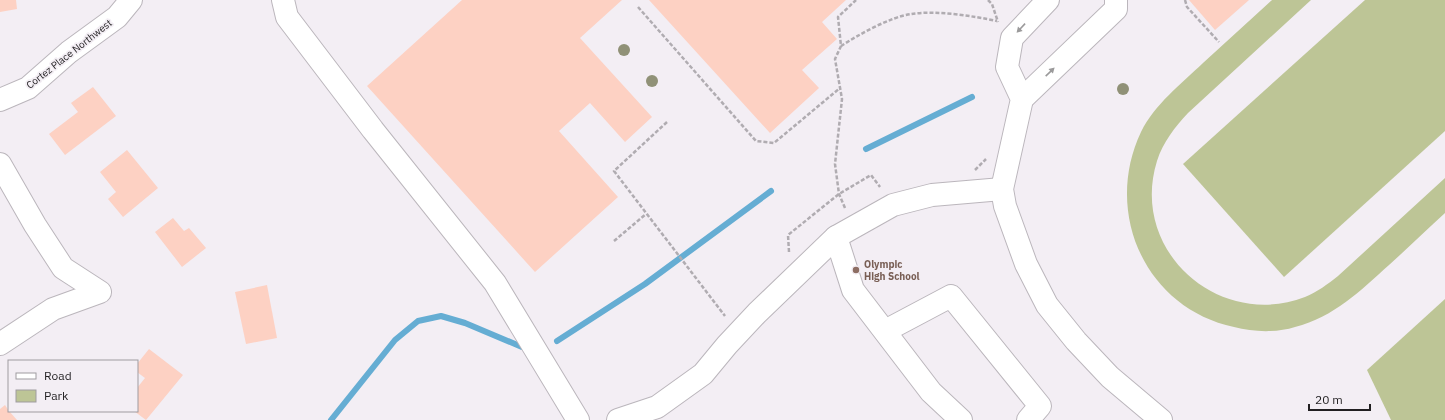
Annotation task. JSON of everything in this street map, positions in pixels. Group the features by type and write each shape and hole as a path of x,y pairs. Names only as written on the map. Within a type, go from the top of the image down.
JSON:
{"street":[{"name":"Cortez Place Northwest","path":"0,100 28,88 69,52 117,17 131,0"},
{"path":"283,0 287,17 373,130 495,284 578,420"},
{"path":"1022,99 1007,67 1012,38 1048,0"},
{"path":"1116,0 1116,9 1022,99 1002,189 1005,206 1026,264 1047,304 1076,341 1110,377 1155,418"},
{"path":"0,164 35,225 63,268 100,292 52,308 0,344"},
{"path":"618,420 657,407 703,374 726,345 757,313 844,233 893,205 932,195 1002,189"},
{"path":"844,233 853,290 931,392 961,420"},
{"path":"884,331 951,296 1040,406 1028,420"}],"path":[{"path":"844,233 835,164 842,98 835,59 841,46 838,17 856,0"},
{"path":"992,4 996,0"},
{"path":"1185,0 1187,7 1219,42"},
{"path":"638,7 756,141 774,143 840,88"},
{"path":"841,46 860,34 910,14 967,15 997,21"},
{"path":"667,122 614,171 728,321"},
{"path":"614,241 647,214"}],"green space":[{"path":"1272,0 1311,0 1188,113 1170,135 1157,161 1152,194 1156,225 1169,252 1188,275 1213,292 1242,302 1273,304 1305,297 1330,282 1445,178 1445,213 1368,284 1334,310 1309,323 1288,329 1264,331 1234,327 1203,316 1177,300 1155,278 1140,252 1130,224 1127,194 1130,163 1141,132 1154,112 1177,87"},
{"path":"1365,0 1445,0 1445,131 1284,277 1183,164"},
{"path":"1445,299 1445,420 1391,420 1367,370"}],"building":[{"path":"0,0 16,0 17,9 0,12"},
{"path":"462,0 622,0 580,38 652,117 625,142 590,103 559,131 618,197 535,272 367,86"},
{"path":"649,0 846,0 822,22 837,39 802,70 819,88 770,133"},
{"path":"1189,0 1249,0 1215,30"},
{"path":"93,87 116,116 65,155 49,134 78,112 71,103"},
{"path":"127,150 158,188 123,217 108,199 116,192 100,172"},
{"path":"173,218 184,231 189,228 206,248 182,267 155,232"},
{"path":"267,285 277,338 246,344 235,292"},
{"path":"149,349 183,375 146,420 135,412 138,412 138,387 145,378 138,373 138,363"},
{"path":"5,405 8,412 10,412 17,420 0,420 0,409"}],"waterway":[{"path":"866,149 972,97"},
{"path":"557,341 645,284 771,191"},
{"path":"331,420 395,340 418,321 441,316 465,323 522,347"}],"place":[{"name":"Olympic High School","path":"856,270"}]}
